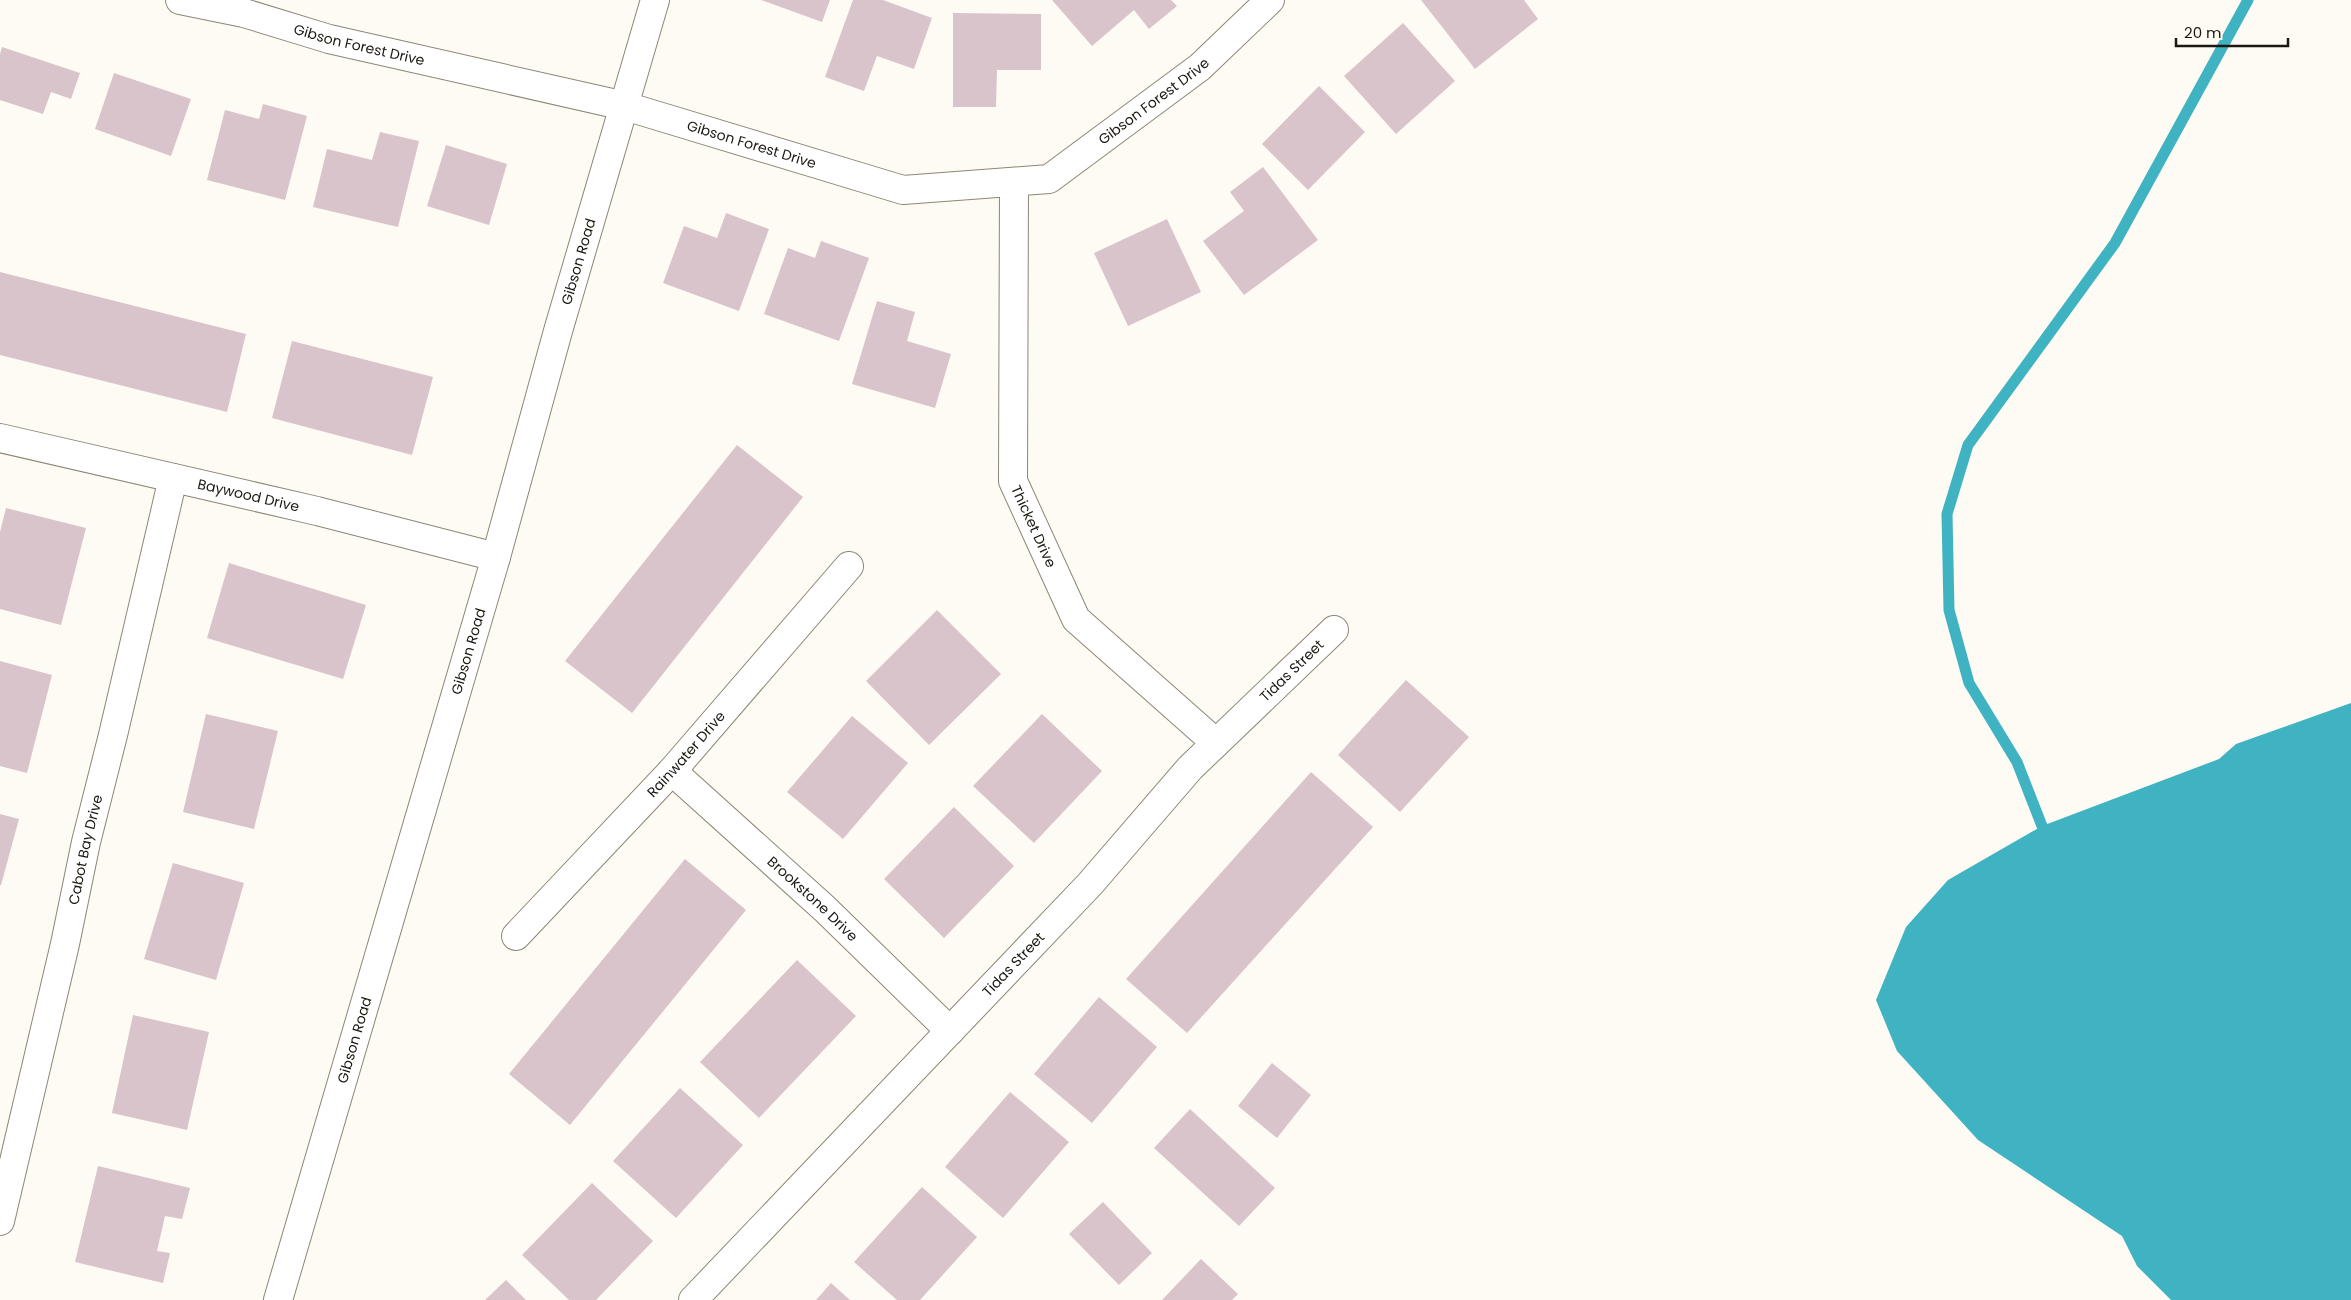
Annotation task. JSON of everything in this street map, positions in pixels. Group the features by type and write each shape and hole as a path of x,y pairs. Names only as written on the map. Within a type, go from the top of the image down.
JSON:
{"street":[{"name":"Gibson Forest Drive","path":"180,0 246,6 329,39 625,106 902,190 1049,179 1200,67 1270,0"},
{"name":"Gibson Road","path":"278,1300 496,557 558,331 655,0"},
{"name":"Thicket Drive","path":"1014,182 1013,481 1076,619 1216,742"},
{"name":"Baywood Drive","path":"0,438 317,511 496,557"},
{"name":"Cabot Bay Drive","path":"0,1220 86,842 173,478"},
{"name":"Rainwater Drive","path":"516,936 672,771 849,566"},
{"name":"Tidas Street","path":"693,1300 1090,884 1190,768 1334,630"},
{"name":"Brookstone Drive","path":"672,771 825,909 950,1030"}],"water":[{"path":"2351,703 2351,1300 2171,1300 2137,1266 2122,1236 1978,1140 1897,1051 1876,1000 1906,927 1948,880 2042,826 2219,759 2236,744"}],"building":[{"path":"761,0 830,0 822,22"},
{"path":"853,0 883,0 932,18 914,69 877,56 864,91 825,77"},
{"path":"1052,0 1171,0 1177,6 1149,29 1134,10 1092,46"},
{"path":"1421,0 1524,0 1538,19 1475,69"},
{"path":"953,13 1041,14 1041,70 997,70 996,107 953,107"},
{"path":"1403,23 1455,81 1396,134 1344,76"},
{"path":"2,47 80,73 71,99 51,92 43,114 0,100 0,54"},
{"path":"114,73 191,99 171,156 95,129"},
{"path":"1319,86 1365,132 1308,190 1262,144"},
{"path":"263,104 307,116 285,200 207,180 225,110 259,119"},
{"path":"380,132 419,141 398,227 313,207 327,149 372,160"},
{"path":"446,145 507,164 489,225 427,206"},
{"path":"1263,167 1318,240 1244,295 1203,241 1244,211 1230,192"},
{"path":"726,213 769,229 739,311 663,283 684,226 717,238"},
{"path":"1167,219 1201,292 1128,326 1094,253"},
{"path":"821,241 869,258 839,341 764,314 788,248 815,258"},
{"path":"0,272 246,334 227,412 0,355"},
{"path":"877,301 915,312 907,341 951,354 935,408 852,384"},
{"path":"292,341 433,377 412,455 272,418"},
{"path":"737,445 803,497 632,713 565,661"},
{"path":"6,508 86,528 61,625 0,609 0,532"},
{"path":"229,563 366,605 343,679 207,638"},
{"path":"937,610 1001,674 929,745 866,681"},
{"path":"0,661 52,675 27,773 0,766"},
{"path":"1406,680 1469,737 1400,812 1338,755"},
{"path":"206,714 278,731 254,829 183,812"},
{"path":"1042,714 1102,771 1034,843 973,786"},
{"path":"852,716 908,763 843,839 787,792"},
{"path":"1311,772 1373,827 1187,1033 1126,979"},
{"path":"954,807 1014,866 944,938 884,879"},
{"path":"0,814 19,819 1,885 0,885"},
{"path":"685,859 746,910 570,1125 509,1074"},
{"path":"173,863 244,883 216,980 144,959"},
{"path":"797,960 856,1016 759,1118 700,1062"},
{"path":"1099,997 1157,1047 1092,1123 1034,1074"},
{"path":"133,1015 209,1032 187,1130 112,1113"},
{"path":"1272,1063 1311,1095 1277,1138 1238,1106"},
{"path":"680,1088 743,1145 676,1218 613,1161"},
{"path":"1010,1092 1069,1142 1003,1218 945,1167"},
{"path":"1190,1109 1275,1188 1239,1226 1154,1148"},
{"path":"98,1166 190,1188 182,1219 165,1216 157,1251 170,1253 163,1283 75,1262"},
{"path":"592,1183 653,1241 596,1300 569,1300 522,1255"},
{"path":"922,1187 977,1237 920,1300 897,1300 854,1262"},
{"path":"1103,1202 1152,1253 1119,1285 1069,1234"},
{"path":"1201,1259 1238,1294 1232,1300 1162,1300"},
{"path":"506,1280 526,1300 485,1300"},
{"path":"831,1283 850,1300 816,1300"}],"waterway":[{"path":"2042,826 2017,762 1969,683 1949,610 1947,514 1968,445 2115,243 2248,0"}]}
